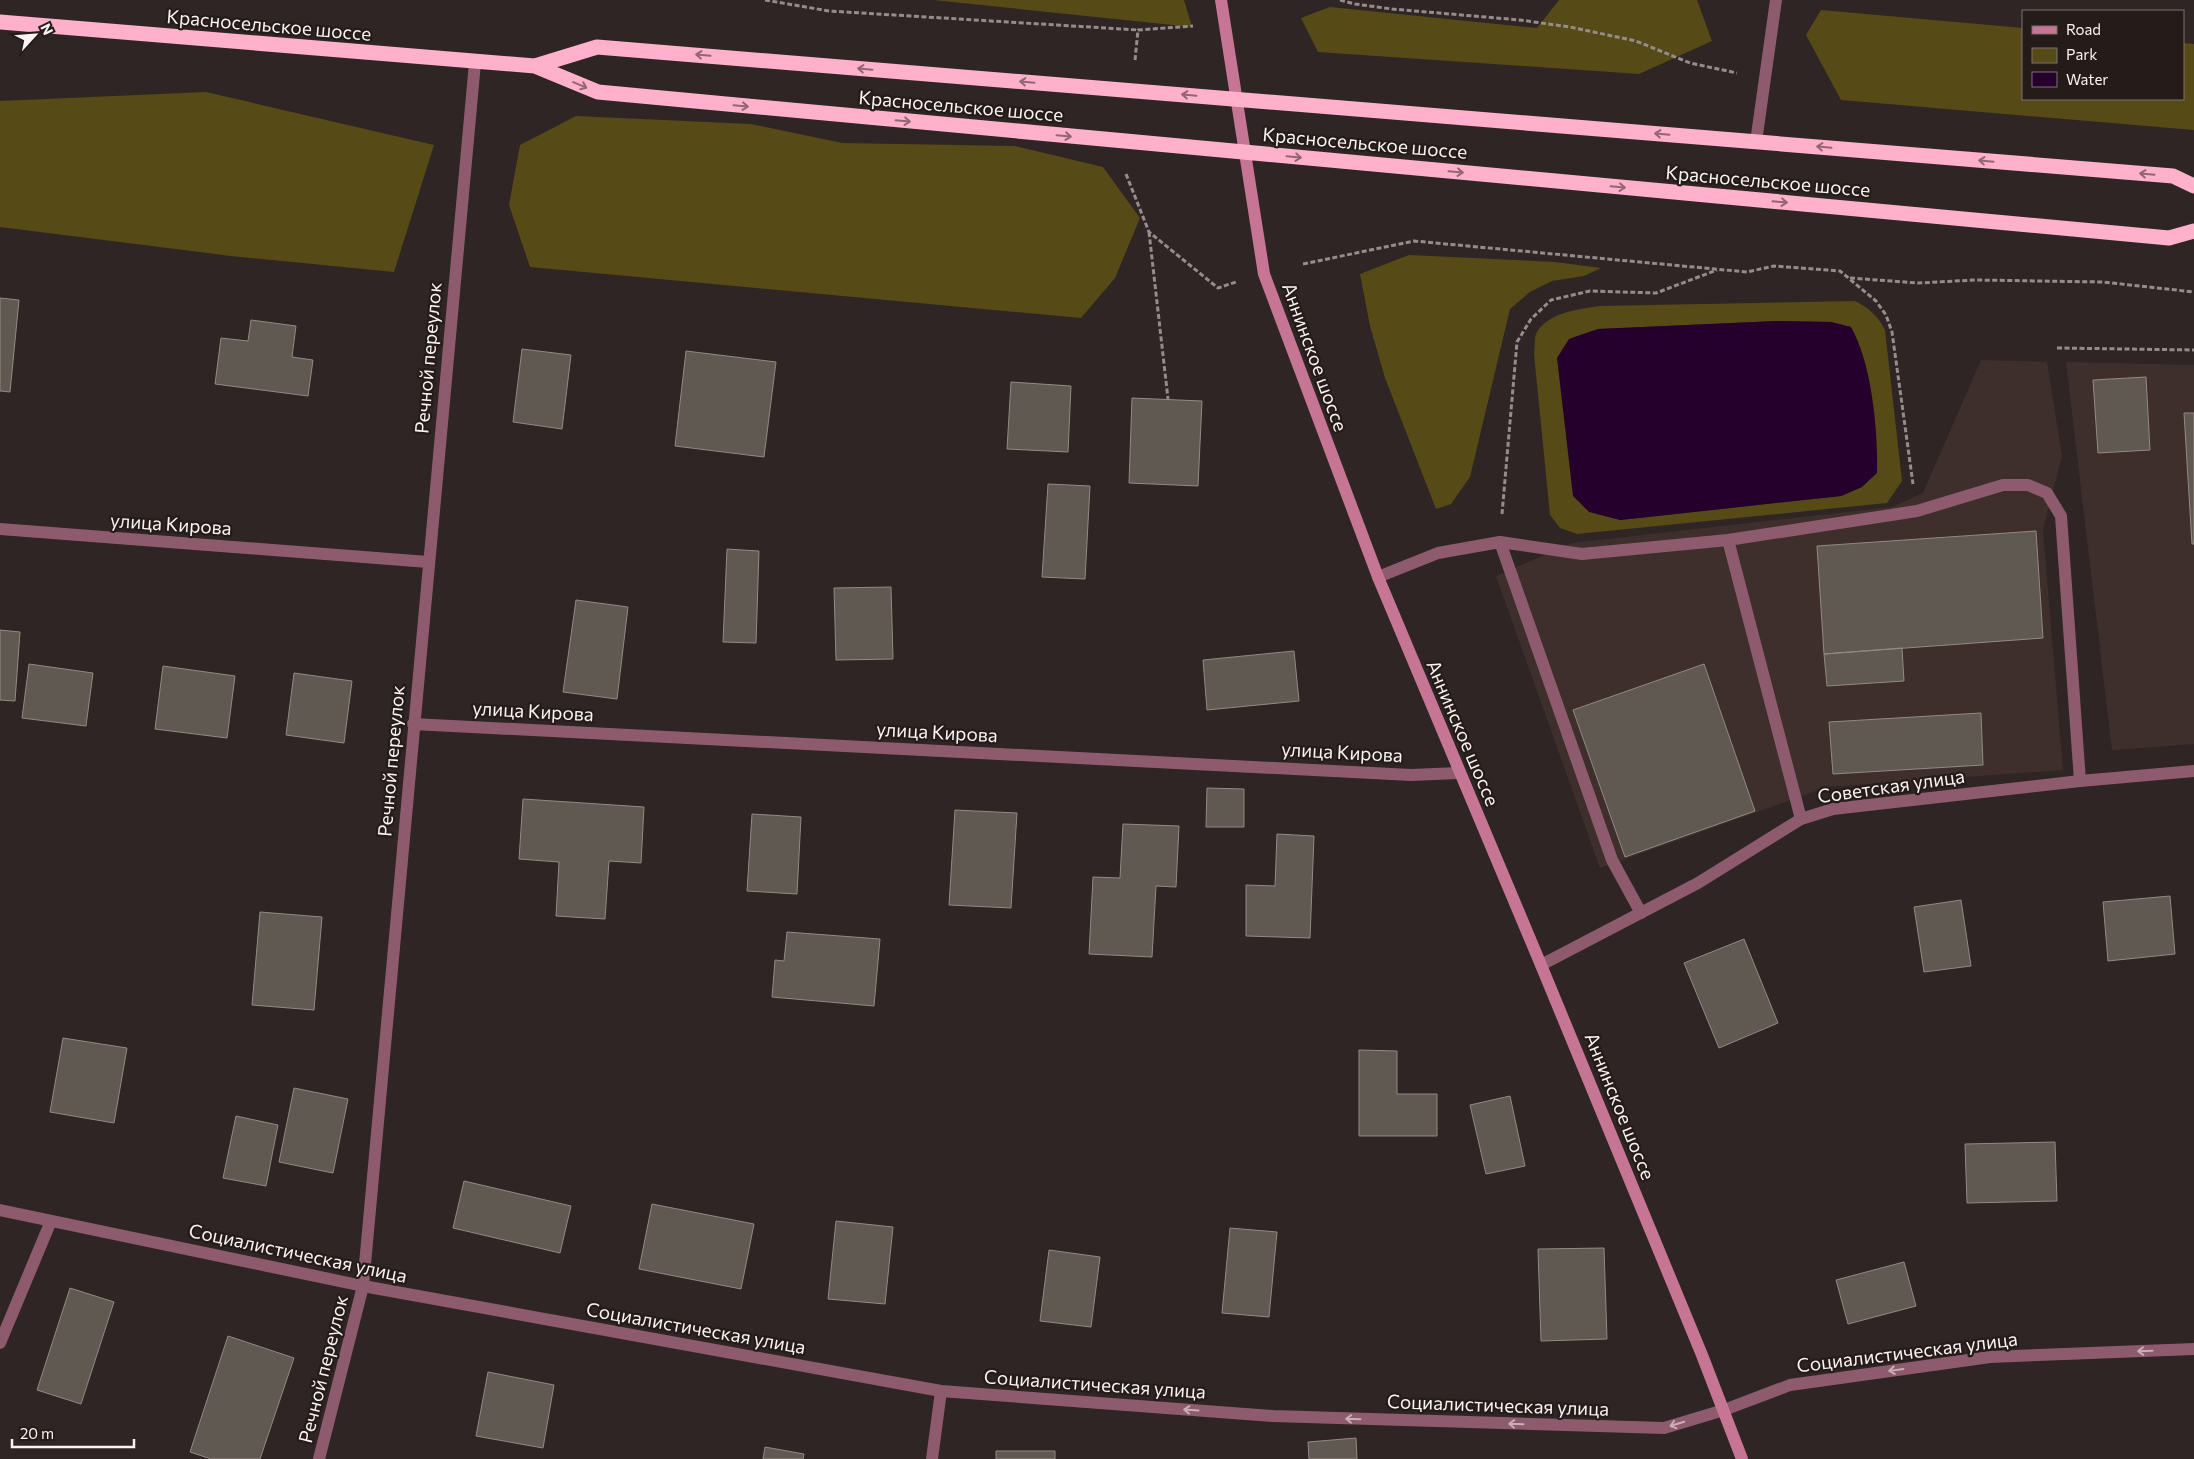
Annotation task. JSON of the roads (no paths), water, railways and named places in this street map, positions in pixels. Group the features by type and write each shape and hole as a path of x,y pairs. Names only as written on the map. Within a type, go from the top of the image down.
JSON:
{"highway":[{"name":"Красносельское шоссе","path":"0,22 475,63 536,66 598,92 2169,238 2194,231"},
{"name":"Красносельское шоссе","path":"536,66 597,47 2173,176 2194,186"}],"street":[{"name":"Аннинское шоссе","path":"1221,0 1264,274 1378,577 1541,965 1724,1410 1742,1459"},
{"path":"1756,142 1776,0"},
{"name":"Речной переулок","path":"319,1459 363,1286 475,63"},
{"path":"1378,577 1438,553 1500,542 1582,554 1728,540 1917,511 2003,485 2028,485 2047,493 2061,516 2080,780"},
{"name":"улица Кирова","path":"0,530 428,562"},
{"path":"1728,540 1801,819"},
{"path":"1500,542 1612,860 1641,913"},
{"name":"улица Кирова","path":"413,724 1411,775 1459,773"},
{"name":"Советская улица","path":"1541,965 1698,883 1801,819 1833,809 2080,780 2194,771"},
{"name":"Социалистическая улица","path":"0,1210 363,1286 941,1391 1273,1416 1664,1428 1724,1410 1790,1385 1981,1359 2194,1349"},
{"path":"0,1343 51,1221"},
{"path":"932,1459 941,1391"}],"water":[{"path":"1777,321 1831,322 1851,327 1858,342 1869,378 1875,418 1877,473 1862,487 1841,496 1620,520 1589,512 1573,496 1557,358 1569,339 1598,329"}]}
